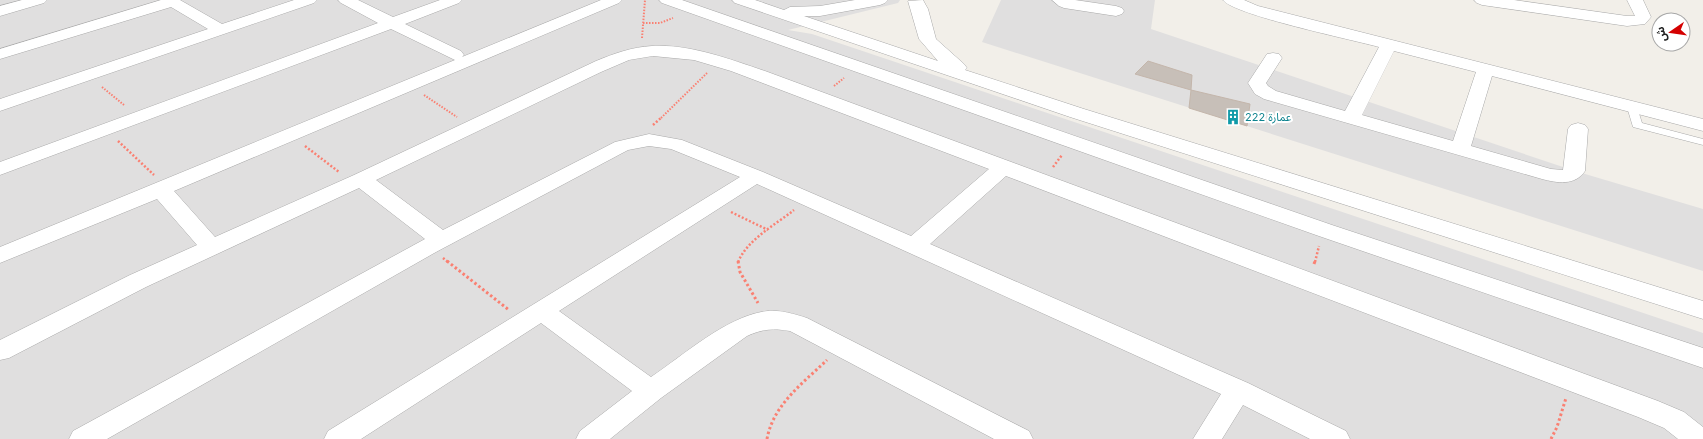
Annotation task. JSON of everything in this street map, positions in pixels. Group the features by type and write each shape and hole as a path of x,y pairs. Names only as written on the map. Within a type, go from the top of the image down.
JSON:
{"street":[{"path":"0,11 39,0"},
{"path":"0,105 309,0"},
{"path":"346,0 455,55"},
{"path":"0,169 454,0"},
{"path":"0,256 158,183 334,110 455,55 590,0"},
{"path":"0,242 290,135 334,110 409,85 614,0"},
{"path":"667,0 1324,230 1703,358"},
{"path":"740,0 1077,112 1703,310"},
{"path":"773,12 820,11 880,0"},
{"path":"912,0 921,8 921,16 926,36 942,56 967,75"},
{"path":"1060,0 1064,3 1079,3 1116,11"},
{"path":"1231,0 1252,9 1632,108 1703,125"},
{"path":"1482,0 1627,21 1639,21 1642,17 1635,0"},
{"path":"0,54 171,1 221,30"},
{"path":"1354,111 1388,45"},
{"path":"0,351 138,281 358,181 595,68 611,61 641,53 674,52 692,54 718,62 819,98 1571,380 1674,420 1698,439"},
{"path":"1273,58 1257,85 1261,90 1270,95 1354,111 1463,142 1558,177 1573,174 1576,167 1578,129"},
{"path":"1463,142 1485,70"},
{"path":"1051,134 1062,134 1077,126 1080,121 1077,112"},
{"path":"83,439 435,243 622,146 649,140 675,144 809,198 1238,390 1336,439"},
{"path":"915,245 1004,167"},
{"path":"338,439 756,176"},
{"path":"358,181 435,243"},
{"path":"158,183 212,248"},
{"path":"532,316 651,391"},
{"path":"590,439 651,391 738,330 753,322 768,319 784,320 798,324 1019,439"},
{"path":"1207,439 1238,390"}],"lane":[{"path":"1632,108 1637,125 1703,142"}],"path":[{"path":"641,53 645,0"},
{"path":"643,23 660,23 691,9"},
{"path":"635,142 718,62"},
{"path":"819,98 859,67"},
{"path":"88,75 138,118"},
{"path":"409,85 472,126"},
{"path":"106,130 158,183"},
{"path":"290,135 358,181"},
{"path":"1042,182 1072,142"},
{"path":"768,319 740,272 738,262 742,252 809,198"},
{"path":"713,203 768,230"},
{"path":"1308,282 1324,230"},
{"path":"435,243 532,316"},
{"path":"767,439 767,431 772,419 780,407 840,347"},
{"path":"1551,439 1557,427 1571,380"}],"shaded area":[{"path":"0,0 900,0 898,3 788,30 812,34 1703,333 1703,439 0,439"},
{"path":"1001,0 1155,0 1151,29 1575,171 1703,209 1703,271 982,42"}],"building":[{"path":"1148,61 1192,75 1191,90 1135,74"},
{"name":"عمارة 222","path":"1191,90 1250,104 1247,126 1189,108"}],"place":[{"name":"عمارة 222","path":"1233,117"}]}
